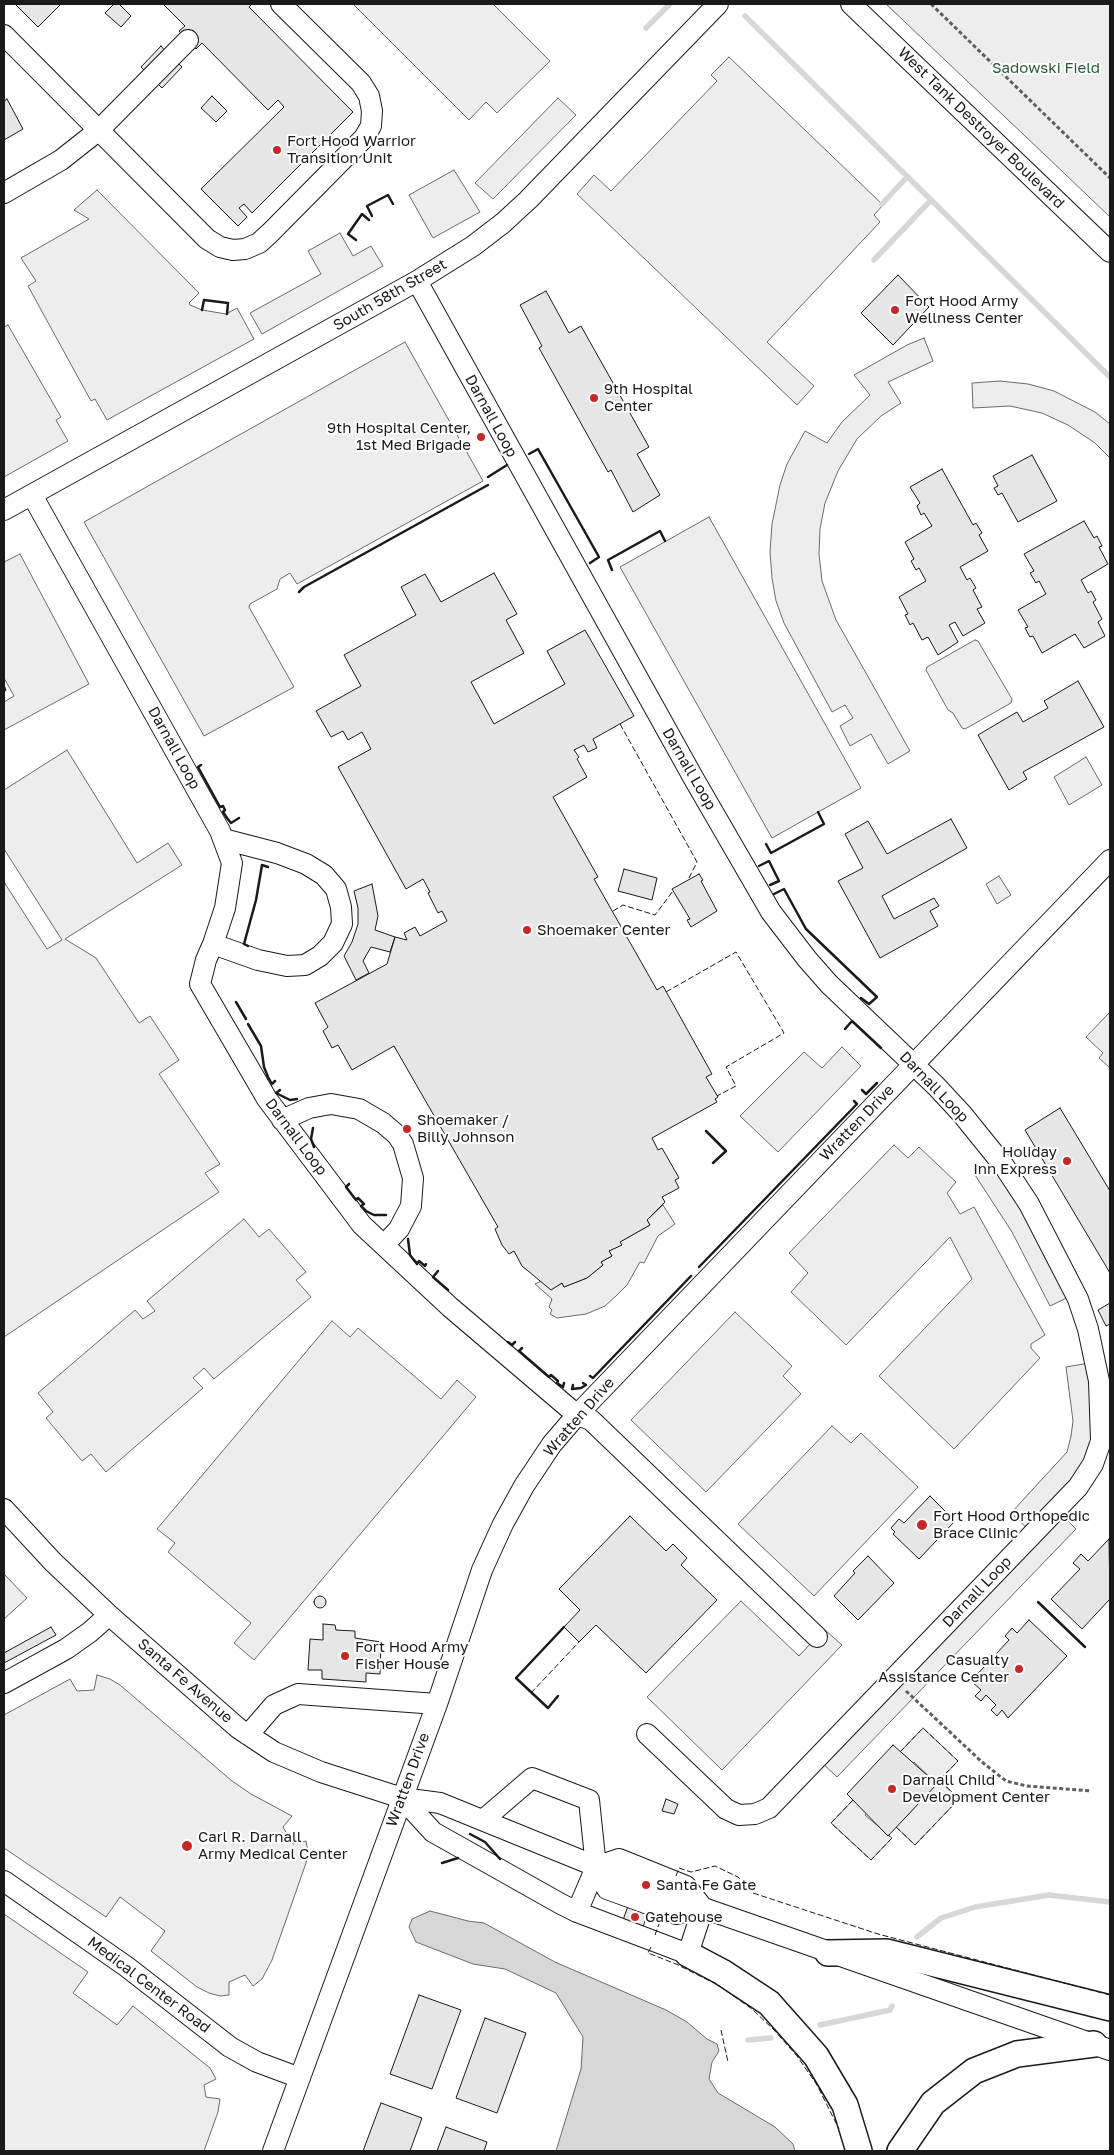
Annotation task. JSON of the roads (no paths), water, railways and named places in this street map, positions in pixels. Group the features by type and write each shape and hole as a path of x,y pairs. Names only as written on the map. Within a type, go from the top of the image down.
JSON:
{"main road":[{"path":"828,1953 888,1952 1110,2008"},
{"path":"688,1954 722,1972 769,2003 816,2056 845,2105 859,2151"},
{"path":"900,2151 934,2103 974,2071 1017,2054 1102,2047"}],"street":[{"path":"4,35 207,239 220,247 233,250 246,249 258,243 364,138 371,126 372,111 369,96 361,83 281,4"},
{"name":"South 58th Street","path":"4,510 417,281 473,246 503,223 528,200 718,4"},
{"name":"West Tank Destroyer Boulevard","path":"851,4 1110,252"},
{"path":"4,193 61,160 99,130 188,40"},
{"name":"Darnall Loop","path":"417,281 770,912 806,959 829,984 962,1114 1004,1166 1029,1204 1078,1299 1088,1329 1099,1382 1102,1412 1101,1441 1093,1464 1078,1486 769,1808 755,1814 739,1815 726,1808 647,1734"},
{"name":"Darnall Loop","path":"32,495 181,760 223,839 232,863 225,908 206,960 200,984 267,1099 362,1225 450,1307 577,1415 592,1420 817,1638"},
{"path":"213,944 258,960 287,966 305,965 320,956 333,943 342,924 341,907 336,889 324,875 306,864 223,839"},
{"name":"Wratten Drive","path":"273,2151 437,1704 482,1570 503,1524 524,1486 552,1444 577,1415 1110,860"},
{"path":"282,1120 309,1108 331,1104 359,1109 383,1123 397,1135 403,1144 413,1178 411,1206 399,1229 384,1245"},
{"name":"Santa Fe Avenue","path":"4,1508 53,1562 108,1615 248,1735 274,1752 295,1762 402,1798 440,1803 596,1867 703,1908 1102,2047"},
{"path":"4,1683 66,1649 90,1632 108,1615"},
{"path":"248,1735 274,1705 298,1694 437,1704"},
{"path":"483,1820 532,1778 589,1800 596,1867 577,1912"},
{"path":"402,1798 432,1832 577,1912 688,1954 703,1908"},
{"name":"Medical Center Road","path":"4,1881 127,1966 230,2047 257,2062 300,2078"}],"waterway":[{"path":"646,28 670,4"},
{"path":"745,16 1110,377"},
{"path":"882,204 907,177"},
{"path":"874,260 931,200"},
{"path":"917,1937 941,1918 975,1907 1049,1895 1110,1902"},
{"path":"820,2025 890,2010 892,2006"},
{"path":"748,2040 771,2038"}],"place":[{"name":"Fort Hood Warrior Transition Unit","path":"277,150"},
{"name":"Fort Hood Army Wellness Center","path":"895,310"},
{"name":"9th Hospital Center","path":"594,398"},
{"name":"9th Hospital Center, 1st Med Brigade","path":"481,437"},
{"name":"Shoemaker Center","path":"527,930"},
{"name":"Shoemaker / Billy Johnson","path":"407,1129"},
{"name":"Holiday Inn Express","path":"1067,1161"},
{"name":"Fort Hood Orthopedic Brace Clinic","path":"922,1525"},
{"name":"Fort Hood Army Fisher House","path":"345,1656"},
{"name":"Casualty Assistance Center","path":"1019,1669"},
{"name":"Darnall Child Development Center","path":"892,1789"},
{"name":"Carl R. Darnall Army Medical Center","path":"187,1846"},
{"name":"Santa Fe Gate","path":"646,1885"},
{"name":"Gatehouse","path":"635,1917"}],"park label":[{"name":"Sadowski Field","path":"1046,68"}]}
